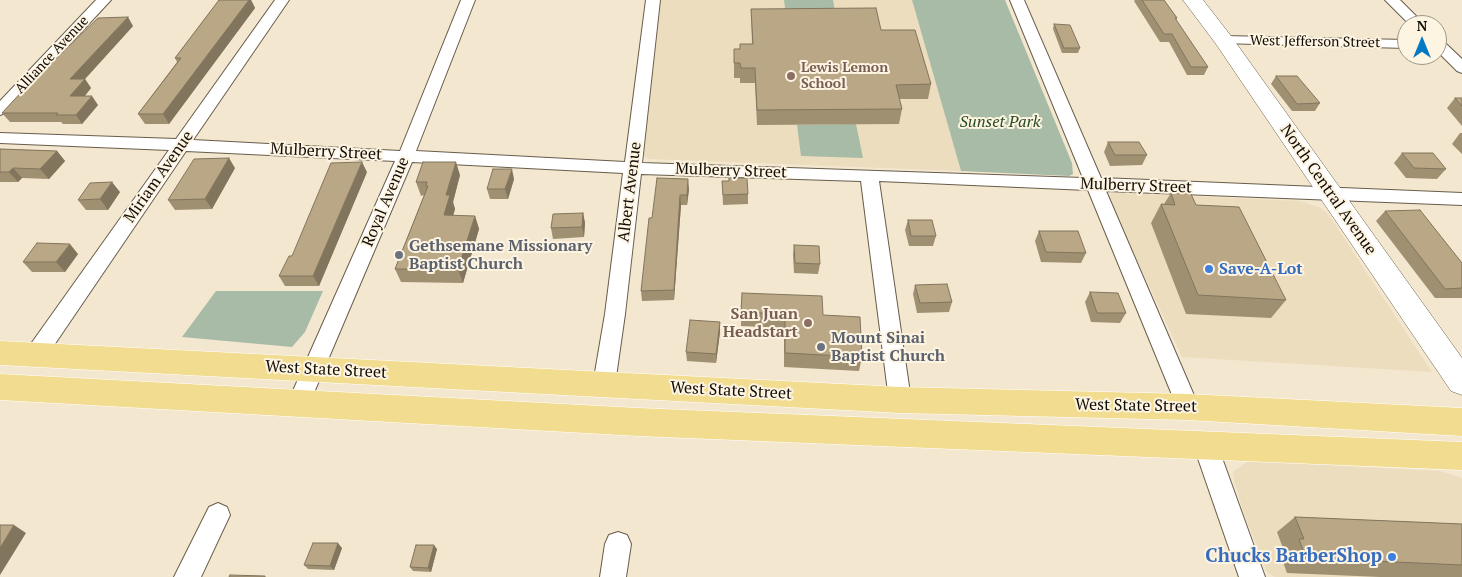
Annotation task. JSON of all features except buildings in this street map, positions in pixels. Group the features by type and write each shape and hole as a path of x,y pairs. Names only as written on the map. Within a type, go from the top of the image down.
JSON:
{"main road":[{"name":"North Central Avenue","path":"1194,0 1224,40 1462,382"},
{"name":"West State Street","path":"0,353 900,400 1188,407 1462,422"},
{"name":"West State Street","path":"0,387 638,422 1462,456"}],"street":[{"name":"Alliance Avenue","path":"0,110 104,0"},
{"name":"Miriam Avenue","path":"36,354 282,0"},
{"name":"Royal Avenue","path":"299,402 406,156 468,0"},
{"name":"Albert Avenue","path":"604,384 634,168 653,0"},
{"path":"1018,0 1188,407"},
{"path":"1392,0 1408,15"},
{"name":"West Jefferson Street","path":"1224,40 1397,44"},
{"path":"1447,45 1462,46"},
{"path":"1447,53 1462,68"},
{"name":"Mulberry Street","path":"0,138 182,144 634,168 868,175 1462,199"},
{"path":"868,175 900,400"},
{"path":"1205,444 1252,577"},
{"path":"187,577 218,515"},
{"path":"612,577 618,544"}],"shaded area":[{"name":"Lewis Lemon School","path":"657,0 912,0 961,171 649,159 641,151"},
{"path":"1111,194 1300,201 1321,208 1329,215 1432,372 1182,357 1108,197"},
{"path":"1248,461 1440,471 1462,478 1462,577 1275,577 1267,572 1244,514 1234,481 1233,472"}],"green space":[{"path":"784,0 833,0 837,22 787,23"},
{"name":"Sunset Park","path":"912,0 1005,0 1072,163 1073,174 1069,176 961,171"},
{"path":"856,124 863,158 801,156 797,125"},
{"path":"216,291 323,291 305,332 292,347 182,337"}],"place":[{"name":"Lewis Lemon School","path":"791,76"},
{"name":"Gethsemane Missionary Baptist Church","path":"399,255"},
{"name":"Save-A-Lot","path":"1209,269"},
{"name":"San Juan Headstart","path":"808,323"},
{"name":"Mount Sinai Baptist Church","path":"821,347"},
{"name":"Chucks BarberShop","path":"1392,557"}]}
